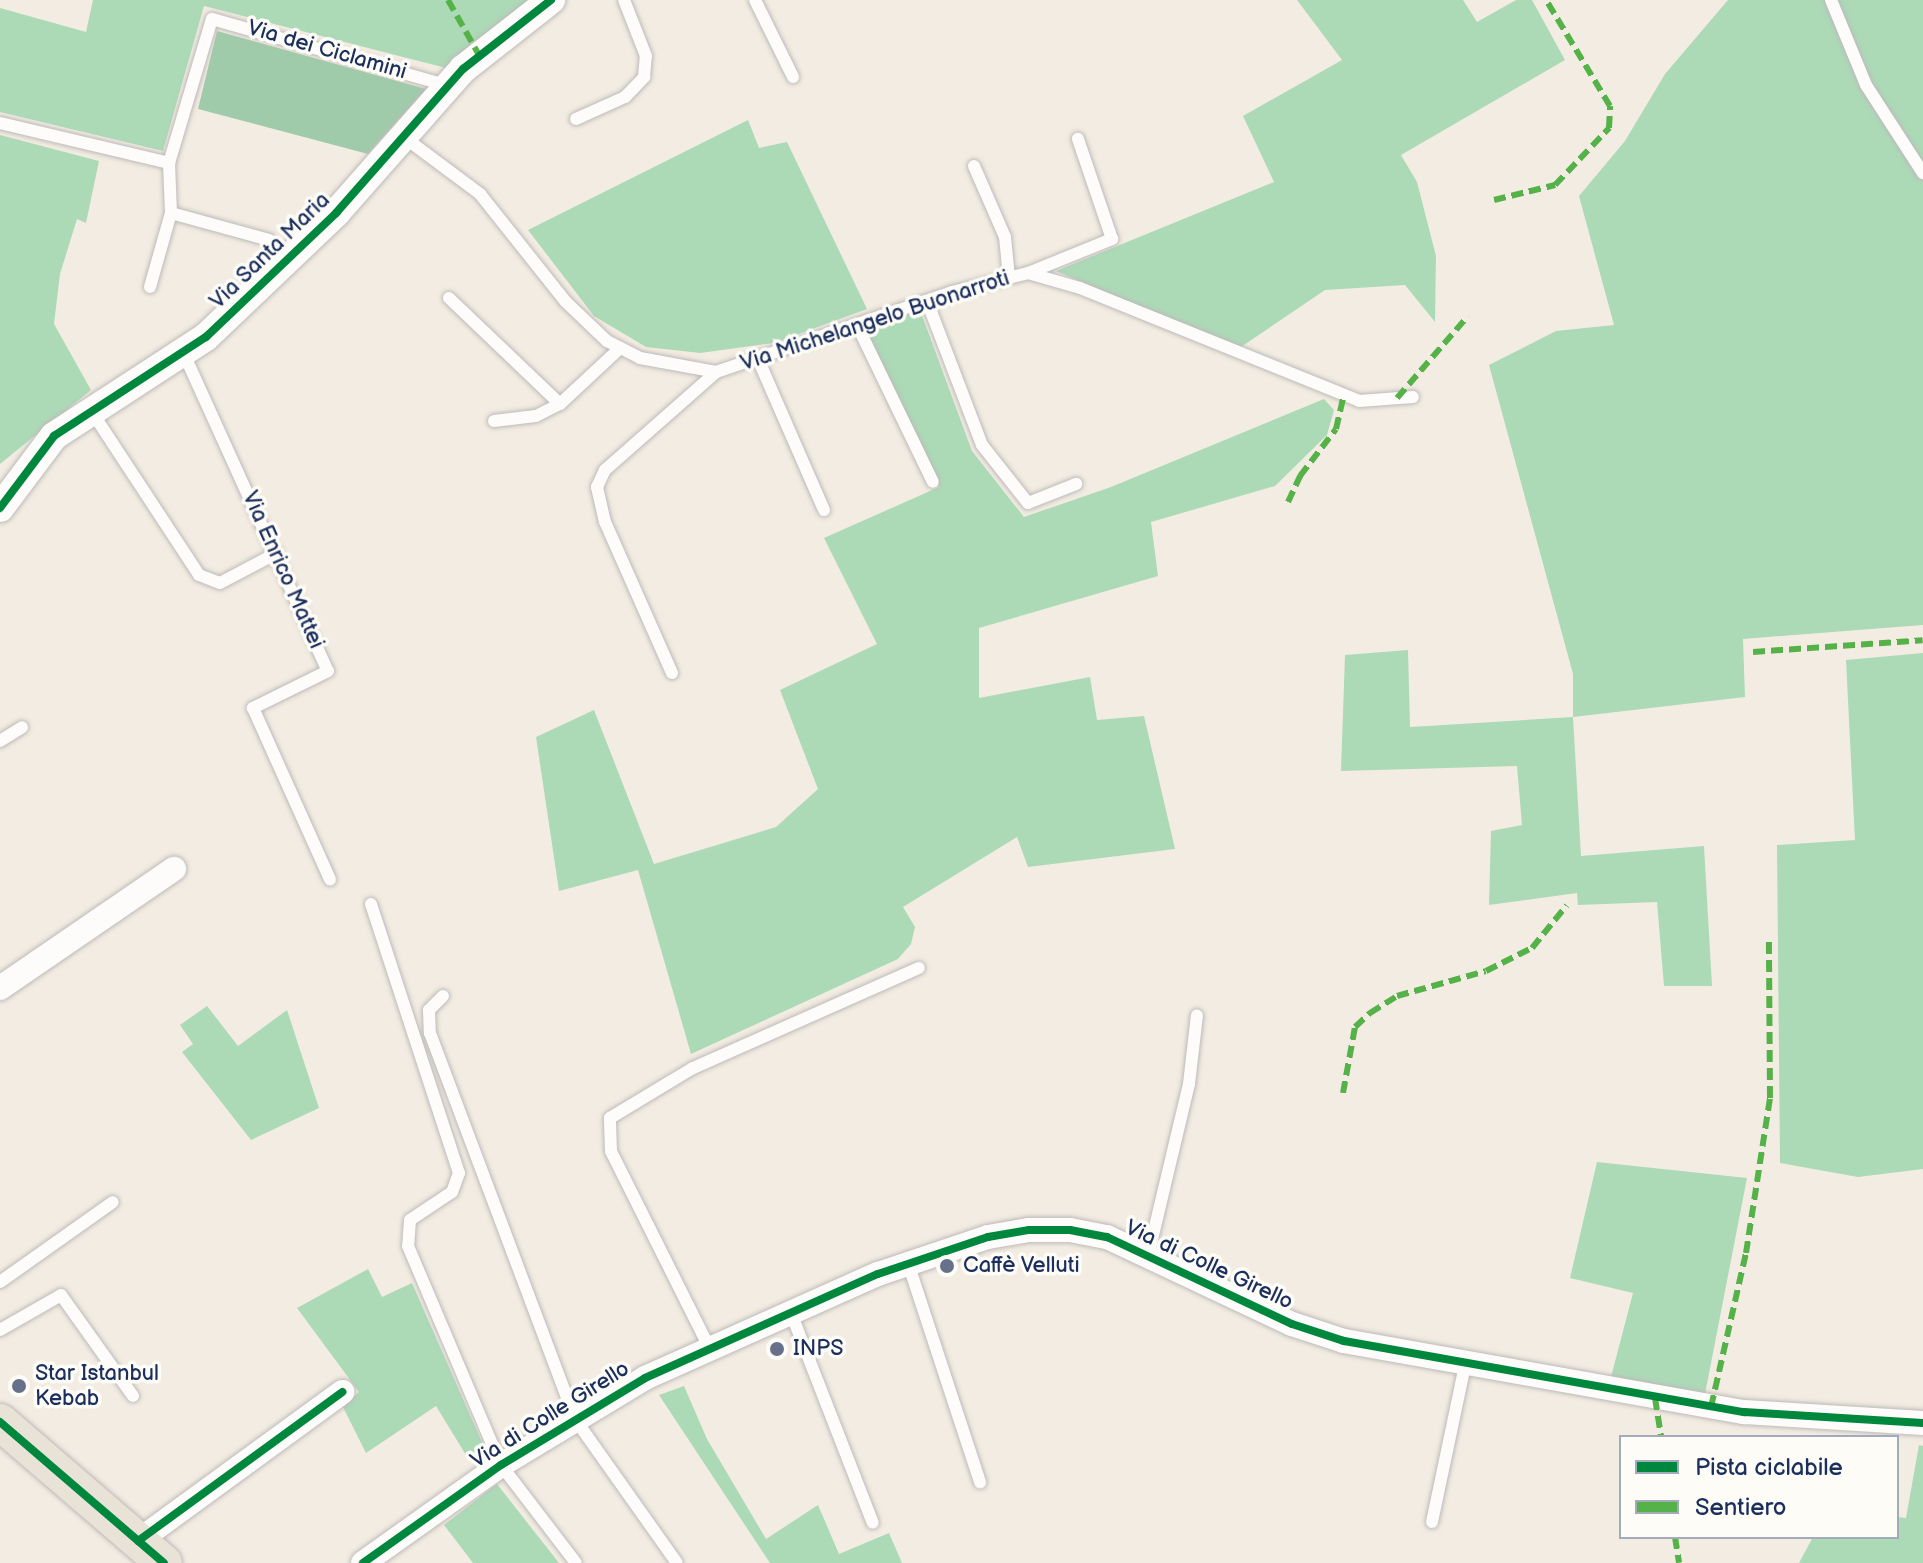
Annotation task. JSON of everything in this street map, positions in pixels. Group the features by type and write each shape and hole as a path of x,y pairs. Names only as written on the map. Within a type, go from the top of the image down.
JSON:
{"main road":[{"path":"0,1422 151,1552"}],"street":[{"name":"Via Santa Maria","path":"0,508 47,442 90,409 184,354 336,213 448,86 510,29 551,0"},
{"path":"0,988 174,869"},
{"name":"Via di Colle Girello","path":"363,1563 501,1465 575,1419 710,1349 908,1263 988,1237 1043,1229 1096,1234 1318,1334 1465,1365 1744,1412 1923,1423"},
{"path":"151,1552 342,1392"}],"lane":[{"path":"576,119 633,93 644,77 646,56 624,0"},
{"path":"755,0 793,77"},
{"path":"1831,0 1866,85 1923,173"},
{"name":"Via dei Ciclamini","path":"150,287 171,213 169,163 212,19 448,86"},
{"path":"0,123 169,163"},
{"name":"Via Michelangelo Buonarroti","path":"405,138 480,194 566,302 620,348 640,358 716,372 927,301 1028,273 1080,288 1359,401 1413,397"},
{"path":"1028,273 1112,239 1078,139"},
{"path":"974,166 1005,237 1009,277"},
{"path":"171,213 269,240"},
{"path":"449,298 560,404"},
{"path":"927,301 982,445 1028,503 1076,484"},
{"path":"857,325 933,482"},
{"path":"494,421 536,416 560,404 620,348"},
{"name":"Via Enrico Mattei","path":"184,354 328,671 253,708 330,879"},
{"path":"758,359 824,510"},
{"path":"672,673 605,522 597,487 605,470 716,372"},
{"path":"90,409 158,507 199,575 220,583 277,553"},
{"path":"0,741 22,727"},
{"path":"371,904 459,1173 452,1192 410,1220 406,1239 501,1465 576,1563"},
{"path":"710,1349 611,1151 610,1118 693,1068 919,968"},
{"path":"443,996 429,1010 430,1033 575,1419 677,1563"},
{"path":"1148,1256 1189,1084 1197,1015"},
{"path":"0,1282 113,1202"},
{"path":"908,1263 980,1482"},
{"path":"0,1330 61,1295 133,1396"},
{"path":"791,1313 873,1523"},
{"path":"1432,1522 1465,1365"}],"green space":[{"path":"93,0 530,0 446,68 204,6 163,151 0,112 0,8 86,32"},
{"path":"1297,0 1463,0 1477,22 1516,0 1532,0 1565,60 1401,155 1417,182 1436,256 1435,322 1405,285 1325,290 1238,349 1056,271 1274,182 1243,116 1342,60"},
{"path":"1728,0 1923,0 1923,625 1743,639 1745,697 1573,717 1573,674 1489,365 1556,331 1614,325 1579,196 1625,141 1665,74"},
{"path":"217,31 426,89 368,154 198,109"},
{"path":"748,120 759,148 787,142 867,309 774,343 700,353 646,347 594,316 528,230"},
{"path":"0,135 99,161 86,223 77,219 60,274 54,324 91,390 0,464"},
{"path":"920,310 972,451 1024,517 1111,487 1324,399 1334,410 1327,435 1275,486 1151,522 1158,576 979,628 979,698 1090,677 1097,720 1144,716 1175,849 1028,867 1017,837 903,907 915,927 911,944 898,959 691,1054 638,870 559,891 536,737 594,710 654,864 776,827 818,789 780,690 877,644 824,538 939,487 867,331"},
{"path":"1408,650 1410,727 1573,717 1581,856 1704,846 1712,986 1664,986 1657,902 1578,905 1577,893 1489,905 1491,831 1522,825 1517,766 1341,771 1345,655"},
{"path":"1923,653 1923,1169 1858,1177 1780,1163 1777,845 1855,840 1846,660"},
{"path":"207,1006 238,1046 287,1010 319,1108 251,1140 182,1052 193,1044 180,1025"},
{"path":"1597,1162 1747,1178 1705,1394 1611,1377 1633,1293 1570,1278"},
{"path":"368,1269 382,1297 412,1283 485,1449 469,1460 436,1406 366,1453 343,1407 359,1392 297,1308"},
{"path":"684,1386 707,1439 766,1539 818,1505 839,1554 889,1533 902,1563 770,1563 659,1395"},
{"path":"1919,1445 1923,1446 1923,1563 1799,1563 1812,1539 1899,1539 1899,1517 1906,1518"},
{"path":"497,1484 559,1563 473,1563 444,1525"}],"marked path":[{"path":"448,0 479,55"},
{"path":"1494,200 1555,185 1609,128 1610,106 1546,0"},
{"path":"1397,398 1468,316"},
{"path":"1288,502 1300,476 1336,429 1344,395"},
{"path":"1753,652 1923,640"},
{"path":"1343,1093 1355,1027 1370,1013 1397,996 1486,971 1532,948 1567,905"},
{"path":"1711,1407 1746,1253 1770,1098 1769,937"},
{"path":"1655,1398 1661,1435"},
{"path":"1675,1539 1679,1563"}],"cycle path":[{"path":"0,508 54,436 206,337 336,213 463,69 551,0"},
{"path":"363,1563 501,1465 645,1378 878,1274 988,1237 1029,1230 1070,1230 1107,1237 1292,1324 1344,1341 1744,1412 1923,1423"},
{"path":"138,1541 342,1392"},
{"path":"0,1422 164,1563"}],"place":[{"name":"Caffè Velluti","path":"947,1266"},
{"name":"INPS","path":"777,1349"},
{"name":"Star Istanbul Kebab","path":"19,1386"}]}
